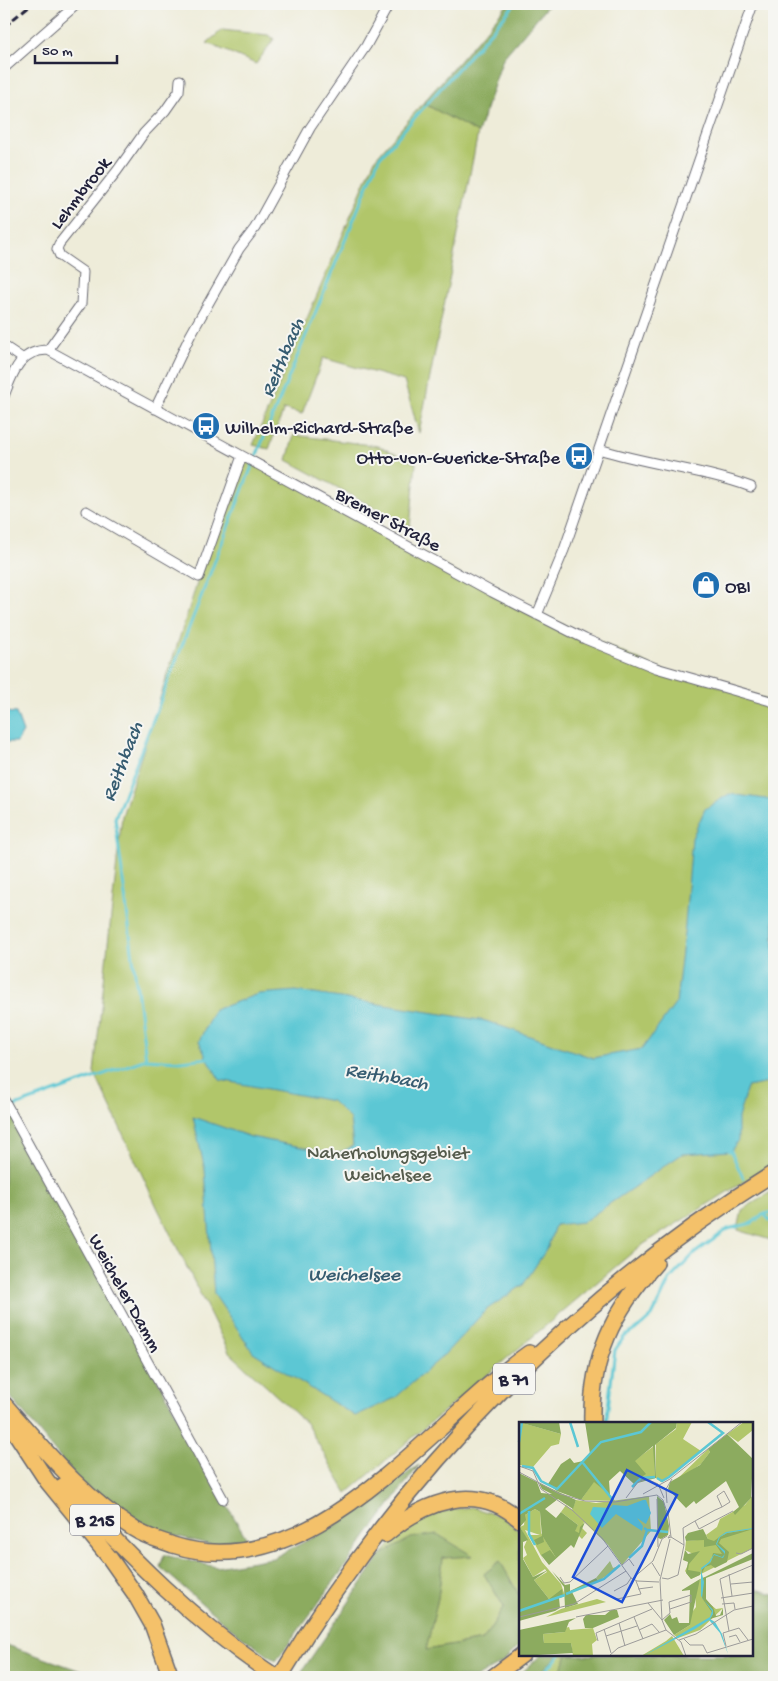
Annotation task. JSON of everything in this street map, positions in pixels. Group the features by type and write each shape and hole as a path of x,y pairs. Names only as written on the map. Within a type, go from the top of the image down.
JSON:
{"main road":[{"name":"B 71","path":"280,1677 360,1558 433,1464 481,1411 574,1322 694,1225 774,1173"},
{"path":"592,1422 591,1401 598,1357 614,1318 638,1283 694,1225"},
{"path":"4,1404 82,1490 135,1530 155,1539 203,1552 227,1553 248,1551 294,1536 339,1512 517,1362 574,1322"},
{"name":"B 215","path":"4,1410 44,1463 103,1529 177,1598 257,1664 276,1677"},
{"path":"4,1414 47,1481 109,1556 135,1594 152,1624 171,1677"},
{"path":"360,1558 415,1512 439,1502 462,1498 490,1501 511,1512 519,1519"},
{"path":"492,1677 521,1656"}],"street":[{"path":"4,68 77,4"},
{"path":"155,409 190,336 239,249 255,228 310,128 366,46 389,4"},
{"path":"537,615 564,550 753,4"},
{"name":"Lehmbrook","path":"48,350 81,304 83,272 60,256 57,249 58,244 179,91 180,80"},
{"path":"4,346 22,358"},
{"path":"4,396 22,358 29,353 48,350"},
{"name":"Bremer Straße","path":"48,350 245,458 585,639 656,668 774,702"},
{"path":"599,449 622,456 719,475 751,487"},
{"path":"86,511 199,577 245,458"},
{"name":"Weicheler Damm","path":"4,1101 223,1499"}],"green space":[{"path":"508,4 549,4 503,58 478,133 423,103"},
{"path":"222,30 268,35 274,39 256,64 207,43"},
{"path":"423,103 478,133 419,433 404,381 323,358 302,414 284,409 269,449 253,445 375,159"},
{"path":"294,435 378,446 416,463 410,527 287,460"},
{"name":"Naherholungsgebiet Weichelsee","path":"242,456 492,592 656,668 774,702 774,1163 639,1247 347,1493 306,1423 229,1352 158,1209 94,1072 122,816 199,577"},
{"path":"4,1100 223,1499 250,1544 223,1548 164,1533 113,1509 78,1480 4,1389"},
{"path":"774,1190 774,1241 738,1230 742,1210"},
{"path":"419,1465 276,1661 230,1628 160,1567 164,1555 216,1567 273,1558 331,1528"},
{"path":"472,1507 503,1517 519,1531 519,1595 500,1561 484,1574 504,1607 483,1640 426,1650 438,1598 443,1558 472,1555 381,1555 411,1525 431,1515"},
{"path":"437,1534 473,1556 443,1558 438,1598 426,1650 483,1640 504,1607 484,1574 500,1561 519,1595 519,1646 502,1663 476,1677 304,1677 300,1674 381,1555 411,1538"},
{"path":"753,1588 774,1594 774,1677 557,1677 568,1656 753,1656"},
{"path":"4,1644 98,1677 4,1677"},
{"path":"540,1656 557,1656 536,1677 517,1677"},
{"path":"557,1656 568,1656 557,1677 536,1677"}],"water":[{"path":"4,712 16,713 23,732 17,742 4,742"},
{"name":"Weichelsee","path":"729,794 774,800 774,1082 747,1087 738,1118 738,1140 731,1151 682,1154 583,1222 555,1225 548,1247 523,1285 486,1310 443,1356 395,1398 355,1416 253,1352 214,1294 205,1170 193,1117 251,1137 337,1154 353,1146 350,1119 332,1101 220,1080 199,1041 214,1010 258,994 296,991 486,1021 593,1058 642,1049 676,1003 692,838 705,809"}],"waterway":[{"name":"Reithbach","path":"208,1058 180,1061 146,1059 115,818 246,481 379,158 515,4"},
{"path":"4,1110 146,1059"},
{"name":"Reithbach","path":"729,1151 731,1151 743,1178"},
{"name":"Reithbach","path":"606,1422 615,1350 624,1337 652,1316 670,1279 695,1253 728,1229 752,1223 764,1214 774,1212"},
{"path":"764,1214 774,1225"},
{"name":"Reithbach","path":"539,1677 559,1656"}],"railway":[{"path":"4,27 31,4"}],"place":[{"name":"Wilhelm-Richard-Straße","path":"206,426"},
{"name":"Otto-von-Guericke-Straße","path":"579,456"},
{"name":"OBI","path":"706,585"}]}
